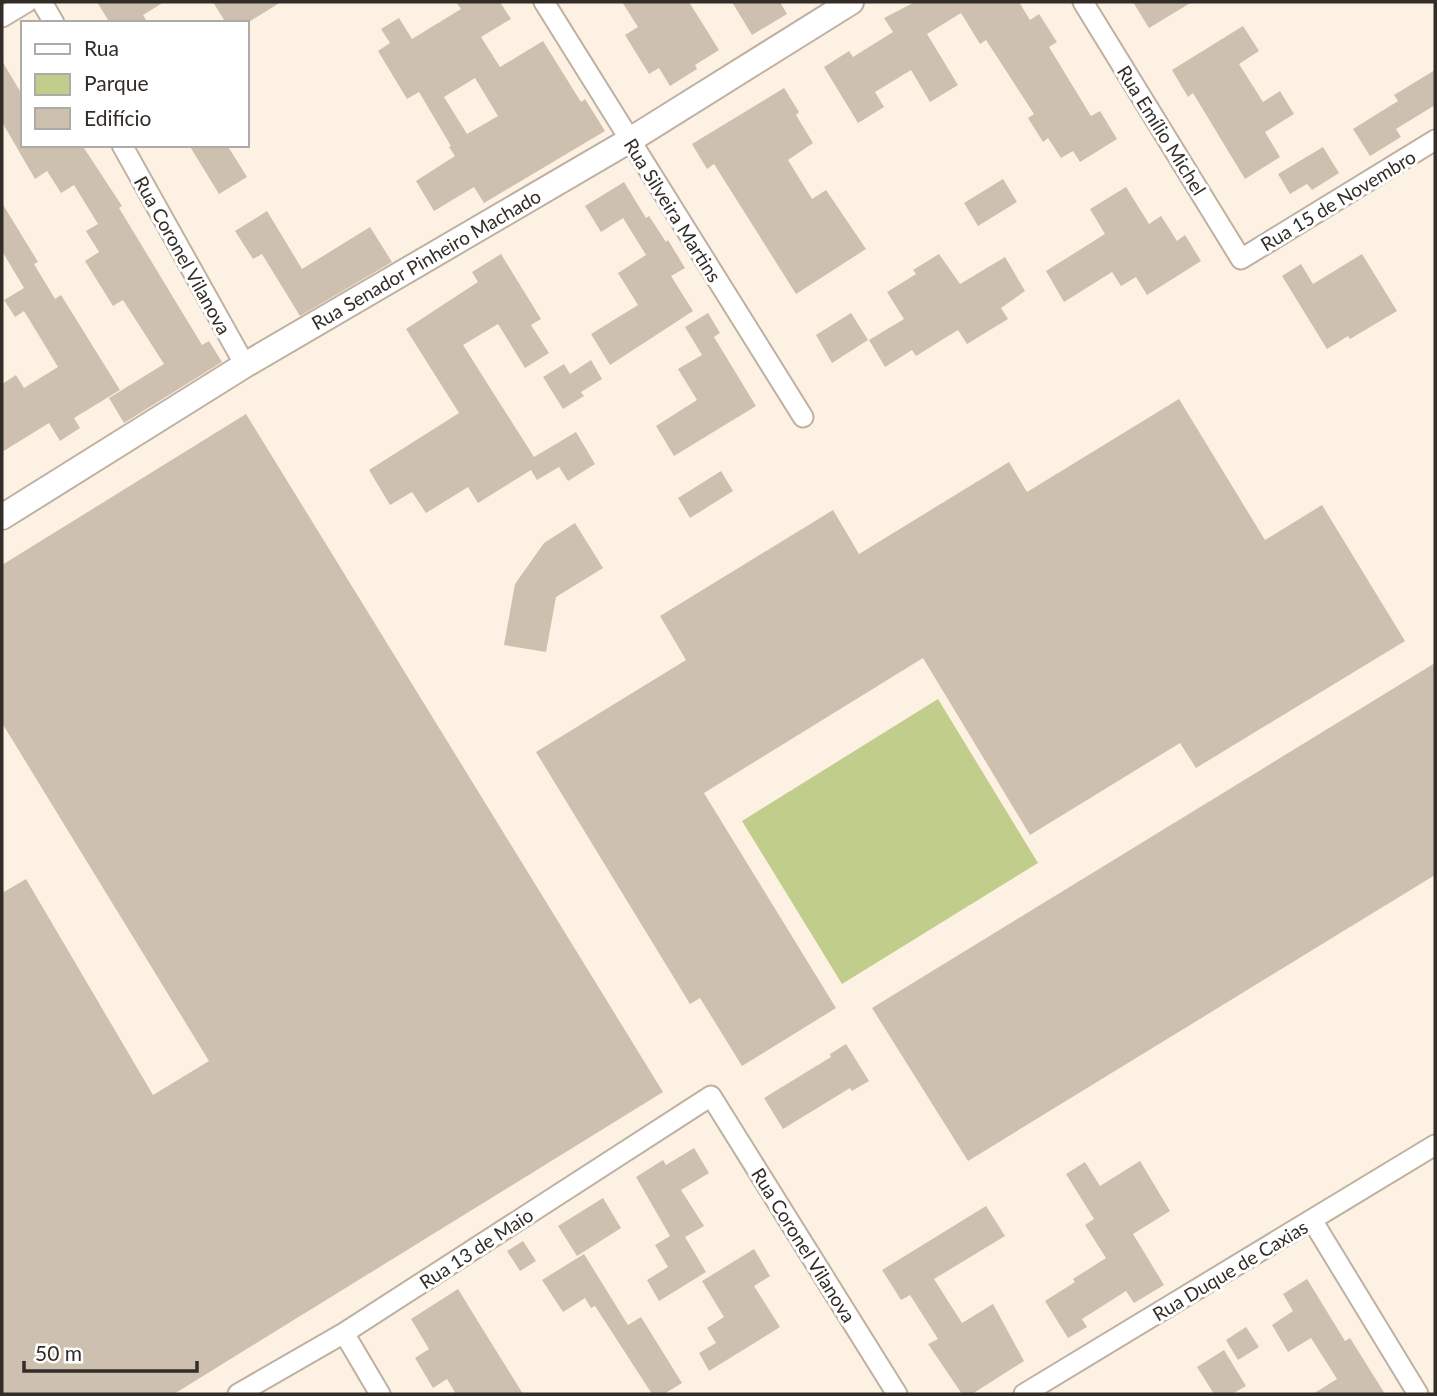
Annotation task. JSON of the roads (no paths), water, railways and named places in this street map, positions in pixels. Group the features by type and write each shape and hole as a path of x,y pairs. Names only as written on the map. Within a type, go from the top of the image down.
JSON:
{"street":[{"path":"2,17 27,2"},
{"path":"43,2 53,21"},
{"name":"Rua Silveira Martins","path":"544,2 803,417"},
{"name":"Rua Senador Pinheiro Machado","path":"2,517 245,365 630,140 851,2"},
{"name":"Rua Emílio Michel","path":"1083,2 1241,259"},
{"name":"Rua 15 de Novembro","path":"1241,259 1435,140"},
{"name":"Rua Coronel Vilanova","path":"123,147 245,365"},
{"name":"Rua Coronel Vilanova","path":"711,1096 897,1394"},
{"name":"Rua 13 de Maio","path":"238,1394 344,1333 711,1096"},
{"name":"Rua Duque de Caxias","path":"1024,1394 1435,1145"},
{"path":"1312,1220 1418,1394"},
{"path":"344,1333 380,1394"}]}
